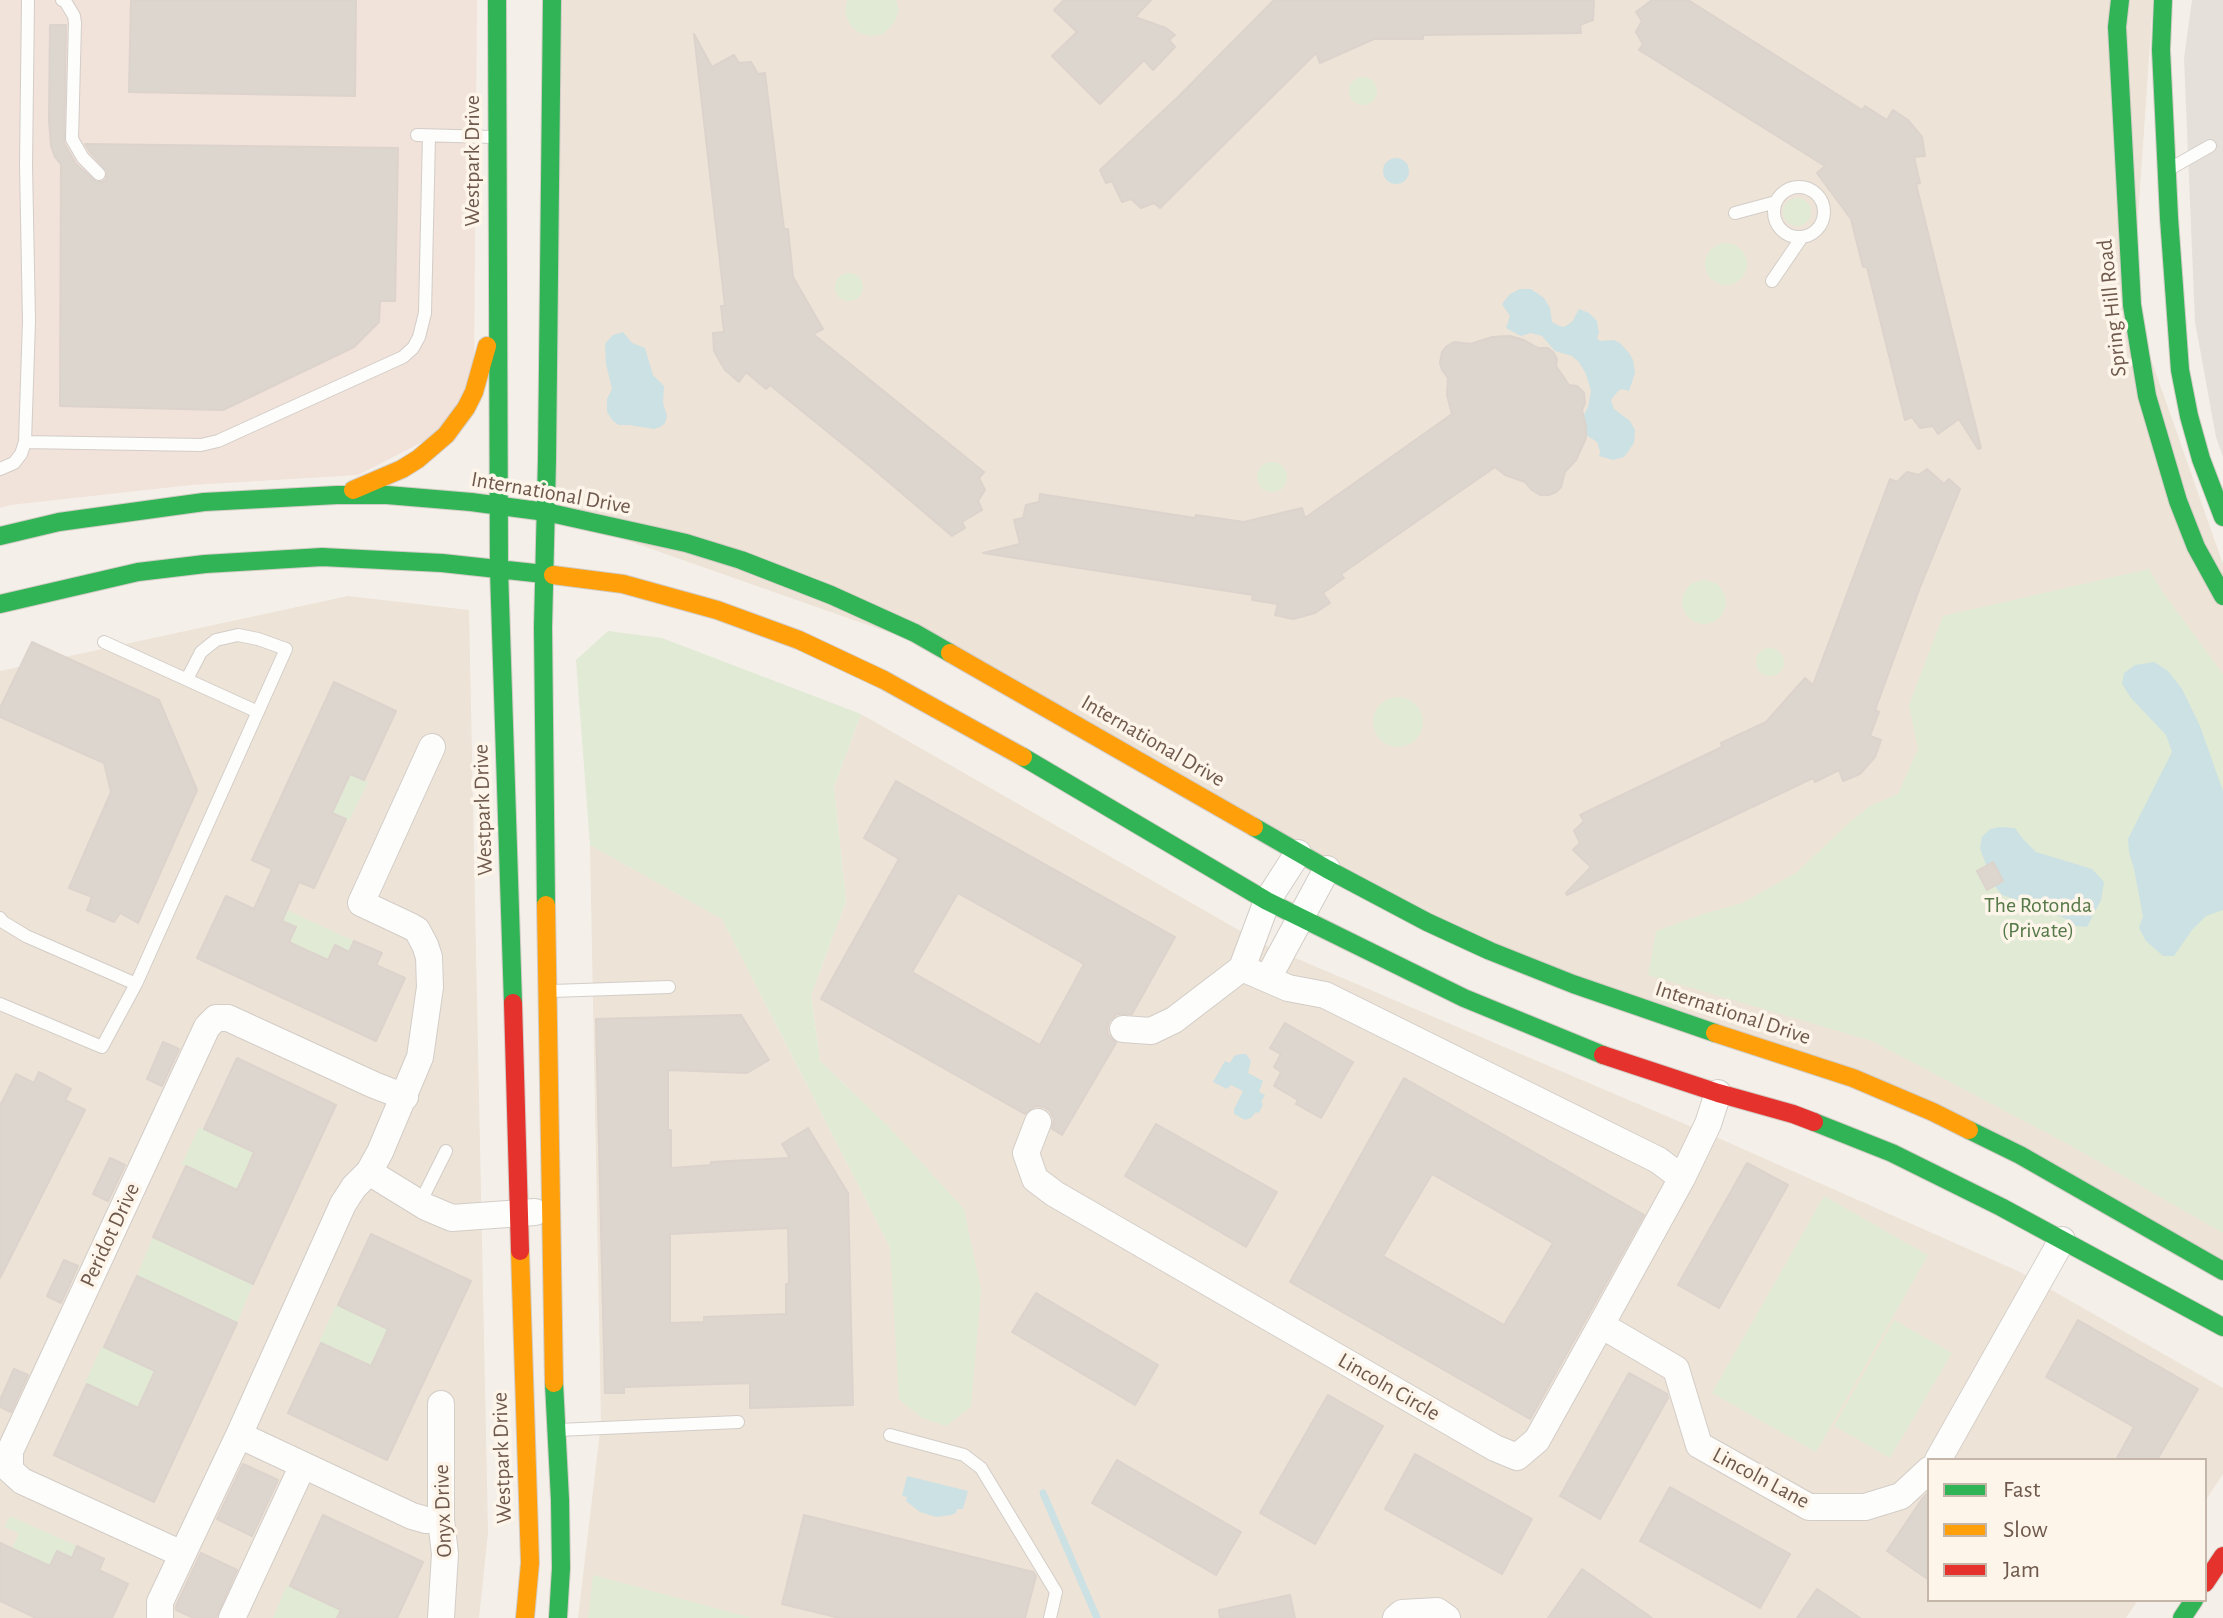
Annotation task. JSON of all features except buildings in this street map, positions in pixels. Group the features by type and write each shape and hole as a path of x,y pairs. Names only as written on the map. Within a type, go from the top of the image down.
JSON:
{"main road":[{"name":"Westpark Drive","path":"497,0 499,570 530,1563 525,1618"},
{"path":"552,0 543,574 551,1210 561,1568 558,1618"},
{"name":"Spring Hill Road","path":"2120,0 2117,27 2132,305 2142,366 2160,445 2178,501 2196,547 2223,596"},
{"path":"2163,0 2161,50 2180,370 2201,459 2223,515"},
{"path":"337,495 375,482 418,459 456,423 481,372 497,301"},
{"name":"International Drive","path":"0,536 59,522 164,506 337,495 387,495 546,512 686,543 775,573 871,612 956,656 1298,853 1427,922 1490,951 1670,1019 1853,1078 1933,1112 2020,1155 2223,1271"},
{"path":"0,604 138,572 322,557 442,563 623,584 751,622 844,660 925,701 1267,901 1402,968 1516,1021 1615,1060 1793,1114 1892,1153 2223,1327"},
{"path":"2207,1580 2223,1556"}],"street":[{"path":"160,1618 160,1602 343,1204 369,1172 405,1097 420,1057 430,987 429,957 425,945 417,930 361,903 432,747"},
{"path":"1123,1029 1151,1031 1174,1020 1242,968 1267,901 1298,853"},
{"path":"1268,978 1327,869"},
{"path":"1242,968 1288,988 1325,995 1658,1160 1682,1178"},
{"name":"Peridot Drive","path":"182,1554 22,1481 10,1470 10,1451 207,1027 216,1018 228,1018 405,1097"},
{"name":"Lincoln Circle","path":"1038,1122 1026,1153 1035,1179 1055,1194 1495,1448 1517,1457 1537,1440 1601,1325 1682,1178 1708,1124 1718,1093"},
{"path":"369,1172 452,1218 551,1210"},
{"path":"1939,1458 2062,1240"},
{"name":"Lincoln Lane","path":"1601,1325 1676,1369 1699,1445 1809,1507 1865,1507 1901,1496 1927,1472"},
{"name":"Onyx Drive","path":"441,1404 441,1520 445,1554 441,1618"},
{"path":"239,1435 412,1516 441,1520"},
{"path":"232,1618 303,1465"},
{"path":"1396,1618 1402,1613 1437,1611 1447,1618"}],"lane":[{"path":"0,469 14,463 25,442 29,321 26,165 28,0"},
{"path":"62,0 74,16 75,23 72,139 83,158 99,174"},
{"path":"25,442 201,445 218,441 403,357 419,337 425,313 423,136 496,137"},
{"path":"2167,171 2210,146"},
{"path":"1772,281 1802,237 1817,229 1822,222 1824,214 1820,198 1814,192 1799,187 1783,192 1776,202 1774,213 1780,229 1786,234 1802,237"},
{"path":"1735,213 1776,202"},
{"path":"0,1004 102,1047 136,984 286,649 238,635 216,640 201,652 187,679"},
{"path":"104,642 258,712"},
{"path":"0,918 26,936 136,984"},
{"path":"549,991 669,987"},
{"path":"420,1203 446,1151"},
{"path":"555,1430 738,1422"},
{"path":"890,1435 964,1455 981,1468 1056,1592 1050,1618"}],"shaded area":[{"path":"0,0 477,0 474,370 442,432 358,475 191,485 0,508"},
{"path":"552,0 2153,0 2132,305 2223,564 2223,1273 1853,1078 1490,951 956,656 546,512"},
{"path":"2192,0 2223,0 2223,457 2216,437 2195,322 2184,58"},
{"path":"1396,158 1406,161 1409,171 1406,181 1396,184 1386,181 1383,171 1386,161"},
{"path":"1520,289 1531,289 1544,298 1550,308 1552,322 1559,326 1564,327 1572,322 1579,309 1589,313 1597,321 1597,338 1600,341 1614,340 1629,353 1635,373 1629,391 1618,391 1611,400 1614,409 1630,421 1635,430 1634,443 1624,457 1613,460 1599,456 1597,442 1586,435 1584,415 1591,391 1579,362 1572,356 1555,351 1542,336 1531,333 1521,336 1506,328 1510,316 1502,304 1510,294"},
{"path":"623,332 632,343 645,348 653,375 664,386 663,403 667,416 660,427 619,425 607,412 607,399 612,389 605,344 613,335"},
{"path":"348,596 469,610 488,1533 479,1618 0,1618 0,671"},
{"path":"2154,662 2168,671 2182,689 2200,726 2223,791 2223,910 2206,916 2174,956 2163,956 2146,941 2139,928 2143,916 2128,839 2172,752 2166,735 2122,684 2124,673 2135,665"},
{"path":"861,714 1265,945 1725,1141 2020,1272 2223,1388 2223,1474 2207,1498 2207,1458 1927,1458 1927,1602 2137,1602 2126,1618 578,1618 601,1423 590,845 722,919 890,1247 893,1280 975,1346 981,1290 889,1127 820,1061 811,995 846,901 834,787"},
{"path":"2015,828 2036,852 2092,869 2104,882 2101,900 2087,927 2076,926 2031,904 2002,895 1993,884 1980,848 1982,837 1990,829"},
{"path":"1246,1054 1251,1061 1248,1073 1263,1081 1259,1092 1265,1095 1259,1113 1245,1120 1234,1114 1243,1091 1231,1085 1227,1089 1213,1082 1225,1061 1230,1063 1234,1056"},
{"path":"907,1476 968,1491 963,1509 936,1517 920,1512 906,1501 907,1497 902,1496"}],"green space":[{"path":"847,0 896,0 899,10 895,21 884,34 871,36 859,33 850,25 845,14"},
{"path":"1363,77 1373,81 1377,91 1373,101 1363,105 1353,101 1349,91 1353,81"},
{"path":"1797,198 1807,202 1811,212 1807,222 1797,226 1787,222 1783,212 1787,202"},
{"path":"1726,243 1741,249 1747,264 1741,279 1726,285 1711,279 1705,264 1711,249"},
{"path":"849,273 859,277 863,287 859,297 849,301 839,297 835,287 839,277"},
{"path":"1272,462 1283,466 1287,477 1283,488 1272,492 1261,488 1257,477 1261,466"},
{"name":"The Rotonda (Private)","path":"2149,569 2223,674 2223,1233 2068,1144 1872,1041 1648,975 1656,931 1742,903 1796,873 1870,806 1898,794 1918,749 1909,705 1943,616"},
{"path":"1704,580 1720,586 1726,602 1720,618 1704,624 1688,618 1682,602 1688,586"},
{"path":"608,631 662,638 861,714 834,787 846,901 811,995 820,1061 889,1127 964,1209 981,1290 971,1407 946,1426 922,1418 899,1399 890,1247 722,919 590,845 576,660"},
{"path":"1770,648 1780,652 1784,662 1780,672 1770,676 1760,672 1756,662 1760,652"},
{"path":"1398,697 1416,704 1423,722 1416,740 1398,747 1380,740 1373,722 1380,704"},
{"path":"350,774 368,782 349,821 332,813"},
{"path":"287,910 354,941 349,952 335,945 328,960 289,942 296,928 282,921"},
{"path":"199,1127 254,1153 237,1190 182,1164"},
{"path":"1824,1196 1928,1255 1816,1452 1712,1393"},
{"path":"153,1237 253,1284 237,1323 137,1276"},
{"path":"336,1305 389,1329 371,1366 319,1342"},
{"path":"1894,1320 1952,1353 1890,1458 1834,1426"},
{"path":"102,1346 155,1371 138,1408 85,1383"},
{"path":"10,1516 77,1546 72,1558 57,1551 50,1566 12,1548 19,1533 4,1527"},
{"path":"593,1575 752,1618 588,1618"},
{"path":"287,1585 341,1610 337,1618 273,1618"}],"waterway":[{"path":"1043,1493 1097,1618"}],"traffic: fast":[{"path":"497,0 499,570 513,1003"},
{"path":"546,905 543,627 552,0"},
{"path":"2120,0 2117,27 2132,305 2147,396 2178,501 2196,547 2223,596"},
{"path":"2163,0 2161,50 2180,370 2201,459 2223,517"},
{"path":"0,536 59,522 204,502 337,495 387,495 471,502 546,512 686,543 741,560 831,595 915,633 950,653"},
{"path":"0,604 138,572 205,564 322,557 442,563 553,575"},
{"path":"1023,757 1267,901 1464,998 1603,1055"},
{"path":"1254,827 1427,922 1490,951 1573,984 1715,1033"},
{"path":"1814,1122 1892,1153 2001,1207 2223,1327"},
{"path":"1969,1130 2020,1155 2223,1271"},
{"path":"554,1383 560,1500 558,1618"},
{"path":"2182,1618 2193,1602"}],"traffic: slow":[{"path":"353,490 402,469 446,435 474,392 487,346"},
{"path":"553,575 623,584 717,610 799,640 884,680 1023,757"},
{"path":"950,653 1254,827"},
{"path":"546,905 554,1383"},
{"path":"1715,1033 1853,1078 1969,1130"},
{"path":"520,1251 530,1563 525,1618"}],"traffic: jam":[{"path":"513,1003 520,1251"},
{"path":"1603,1055 1814,1122"},
{"path":"2207,1580 2223,1556"}]}
